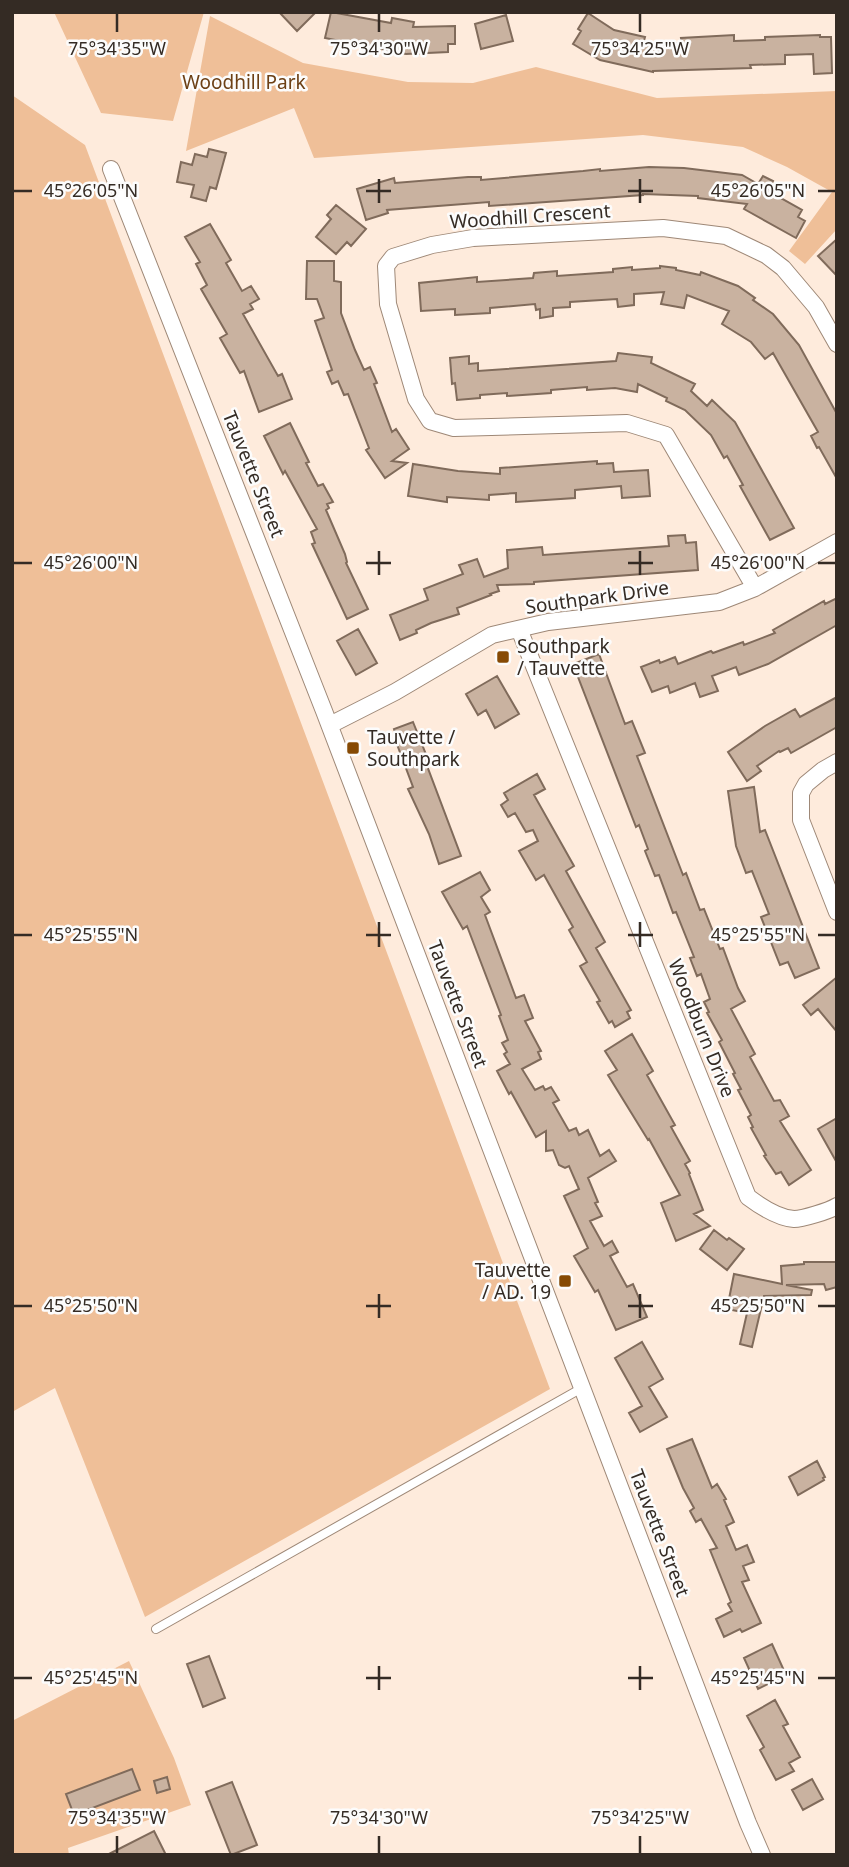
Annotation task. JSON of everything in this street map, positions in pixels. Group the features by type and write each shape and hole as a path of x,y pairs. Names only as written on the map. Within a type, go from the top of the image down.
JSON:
{"street":[{"name":"Tauvette Street","path":"111,169 330,725 762,1855"},
{"name":"Woodhill Crescent","path":"755,588 666,435 627,423 454,428 430,421 416,399 388,304 386,266 393,257 432,245 473,238 663,228 726,236 766,255 783,268 816,307 837,344"},
{"name":"Southpark Drive","path":"330,725 395,692 492,635 548,622 719,602 755,588 837,542"},
{"name":"Woodburn Drive","path":"519,629 748,1197 765,1209 794,1219 837,1206"},
{"path":"837,762 823,769 806,784 801,793 801,820 837,912"}],"lane":[{"path":"156,1629 582,1388"}],"green space":[{"path":"54,12 204,12 173,121 101,113"},
{"name":"Woodhill Park","path":"210,16 303,63 408,82 473,83 536,67 657,98 837,91 837,229 805,264 789,251 832,192 743,147 643,135 314,158 294,108 186,151"},
{"path":"12,95 85,145 550,1389 145,1617 55,1388 12,1412"},
{"path":"129,1661 174,1758 191,1805 68,1848 69,1855 12,1855 12,1721"}],"building":[{"path":"279,12 316,12 297,31"},
{"path":"331,12 391,23 392,18 414,22 413,27 455,26 455,44 448,44 448,52 406,54 325,38"},
{"path":"588,13 614,30 645,37 643,44 682,43 681,38 734,35 734,41 765,40 765,37 831,37 832,73 814,74 813,54 785,55 785,64 750,65 751,68 653,72 600,60 573,44"},
{"path":"506,15 513,41 481,49 475,24"},
{"path":"209,149 226,153 216,189 210,187 206,201 191,197 194,185 177,182 181,162 192,165 195,154 207,157"},
{"path":"649,167 742,175 758,184 763,176 773,181 769,189 772,193 802,210 798,217 805,221 796,238 744,209 747,204 698,196 643,194 489,206 489,202 387,210 388,213 366,220 357,189 394,178 395,183 468,177 481,177 481,180"},
{"path":"336,205 366,229 351,246 347,242 336,254 316,237 331,219 327,215"},
{"path":"210,224 231,260 226,263 242,291 251,286 259,299 250,304 253,309 243,314 278,376 282,374 292,399 259,412 244,371 240,373 220,338 227,334 201,289 207,285 196,264 200,262 185,237"},
{"path":"837,239 837,276 818,256"},
{"path":"307,261 334,261 334,281 341,282 341,313 355,350 364,370 370,367 392,432 396,429 409,449 392,461 407,463 385,478 366,450 369,448 348,394 344,395 338,381 332,384 327,372 332,370 315,321 324,318 317,299 306,299"},
{"path":"660,266 700,275 701,272 738,286 773,314 799,345 837,414 837,479 811,436 818,432 773,353 765,359 751,342 722,324 729,311 687,295 684,308 661,304 664,292 634,294 634,305 618,307 617,299 570,302 570,307 553,308 553,316 540,318 540,309 536,310 535,304 490,308 490,313 455,315 455,309 421,311 419,283 477,277 477,282 533,278 534,273 557,271 557,276"},
{"path":"618,353 652,357 651,363 695,384 691,391 707,406 712,400 735,422 794,528 770,540 727,456 724,458 711,435 685,410 638,384 637,392 615,388 587,390 587,387 551,390 551,393 480,395 480,398 457,400 455,383 452,384 450,358 469,356 469,364 478,363 478,371 616,361"},
{"path":"290,423 318,486 323,484 333,502 327,504 329,508 326,510 345,554 346,563 368,609 347,619 312,544 315,543 311,532 317,529 285,471 283,474 264,436"},
{"path":"597,461 597,464 613,463 614,472 648,470 650,496 622,498 621,486 575,490 575,498 516,502 516,493 489,495 489,500 447,497 447,502 408,496 413,464 500,474 500,468"},
{"path":"685,535 686,543 696,542 698,570 497,585 499,591 457,608 459,614 431,623 400,640 390,615 428,600 424,589 463,574 459,565 477,559 484,577 508,568 507,550 542,547 543,555 669,546 668,536"},
{"path":"837,598 837,625 768,664 739,675 736,667 712,676 718,691 700,697 695,683 670,693 668,686 652,692 641,667 675,657 678,664 711,651 713,653 743,642 744,645 775,633 773,630 824,601 825,604"},
{"path":"358,629 377,663 356,675 337,641"},
{"path":"599,654 625,724 632,721 645,753 637,756 683,875 686,873 700,910 704,909 745,1001 731,1009 755,1054 750,1057 774,1101 780,1100 789,1116 780,1121 811,1170 789,1185 781,1172 776,1174 764,1156 766,1155 751,1128 753,1127 748,1117 751,1115 738,1090 741,1089 733,1074 735,1073 719,1042 722,1040 707,1013 709,1012 704,1002 710,999 701,974 697,976 690,958 694,957 676,912 673,913 659,875 655,876 639,825 636,827 573,664"},
{"path":"497,676 519,714 495,728 486,710 478,715 466,694"},
{"path":"837,697 837,727 791,753 788,748 779,751 757,766 761,771 747,781 728,752 795,709 800,717"},
{"path":"413,722 461,856 439,864 429,834 408,789 413,787 395,739 394,729"},
{"path":"537,774 545,789 534,795 574,866 566,871 605,942 596,948 631,1010 627,1012 630,1018 615,1027 612,1021 609,1023 580,966 587,962 569,930 573,927 544,875 536,880 519,851 538,841 533,830 526,832 515,813 508,817 501,805 508,800 504,793"},
{"path":"754,787 760,832 765,830 819,968 795,978 788,962 780,965 761,917 769,914 752,871 746,873 736,846 728,791"},
{"path":"480,872 490,890 481,897 490,912 485,915 516,998 524,995 533,1018 525,1021 541,1051 538,1052 541,1059 522,1069 535,1090 543,1086 545,1090 551,1087 559,1100 553,1103 569,1131 576,1128 579,1135 588,1130 600,1156 609,1150 616,1161 588,1178 602,1216 590,1221 604,1246 612,1241 618,1252 610,1256 627,1287 633,1284 647,1317 616,1330 598,1290 595,1292 574,1256 588,1248 564,1196 579,1189 569,1166 565,1168 559,1165 553,1150 546,1151 546,1131 536,1137 497,1071 510,1064 504,1054 507,1052 502,1043 508,1040 499,1016 501,1015 467,926 463,929 442,892"},
{"path":"837,977 837,1032 818,1009 811,1015 803,1005"},
{"path":"632,1034 653,1071 647,1075 675,1125 671,1127 690,1161 685,1164 703,1210 694,1214 710,1226 676,1241 661,1203 680,1195 649,1139 608,1075 617,1070 605,1051"},
{"path":"837,1118 837,1163 818,1129"},
{"path":"714,1230 744,1249 727,1270 700,1249"},
{"path":"804,1262 837,1262 837,1287 826,1290 824,1284 786,1285 812,1290 811,1295 764,1296 752,1347 740,1344 747,1313 727,1309 734,1274 782,1284 781,1266"},
{"path":"642,1342 663,1379 649,1387 667,1417 640,1432 629,1413 642,1406 615,1358"},
{"path":"692,1439 712,1488 717,1484 726,1499 724,1500 734,1522 726,1526 736,1550 747,1545 754,1562 743,1566 749,1580 742,1582 761,1623 724,1637 716,1619 732,1611 728,1604 731,1602 710,1550 717,1548 701,1519 696,1522 690,1511 694,1508 667,1449"},
{"path":"817,1461 824,1480 798,1495 789,1477"},
{"path":"772,1644 786,1675 758,1689 744,1658"},
{"path":"209,1656 225,1698 203,1707 187,1664"},
{"path":"775,1700 788,1724 783,1726 800,1757 789,1763 794,1771 776,1780 760,1750 764,1747 747,1716"},
{"path":"132,1769 140,1790 74,1815 66,1794"},
{"path":"167,1777 170,1789 157,1793 154,1781"},
{"path":"812,1779 823,1799 803,1810 792,1790"},
{"path":"232,1782 257,1845 231,1855 206,1792"},
{"path":"154,1831 166,1855 107,1855"}],"place":[{"name":"Southpark / Tauvette","path":"503,657"},
{"name":"Tauvette / Southpark","path":"353,748"},
{"name":"Tauvette / AD. 19","path":"565,1281"}]}
